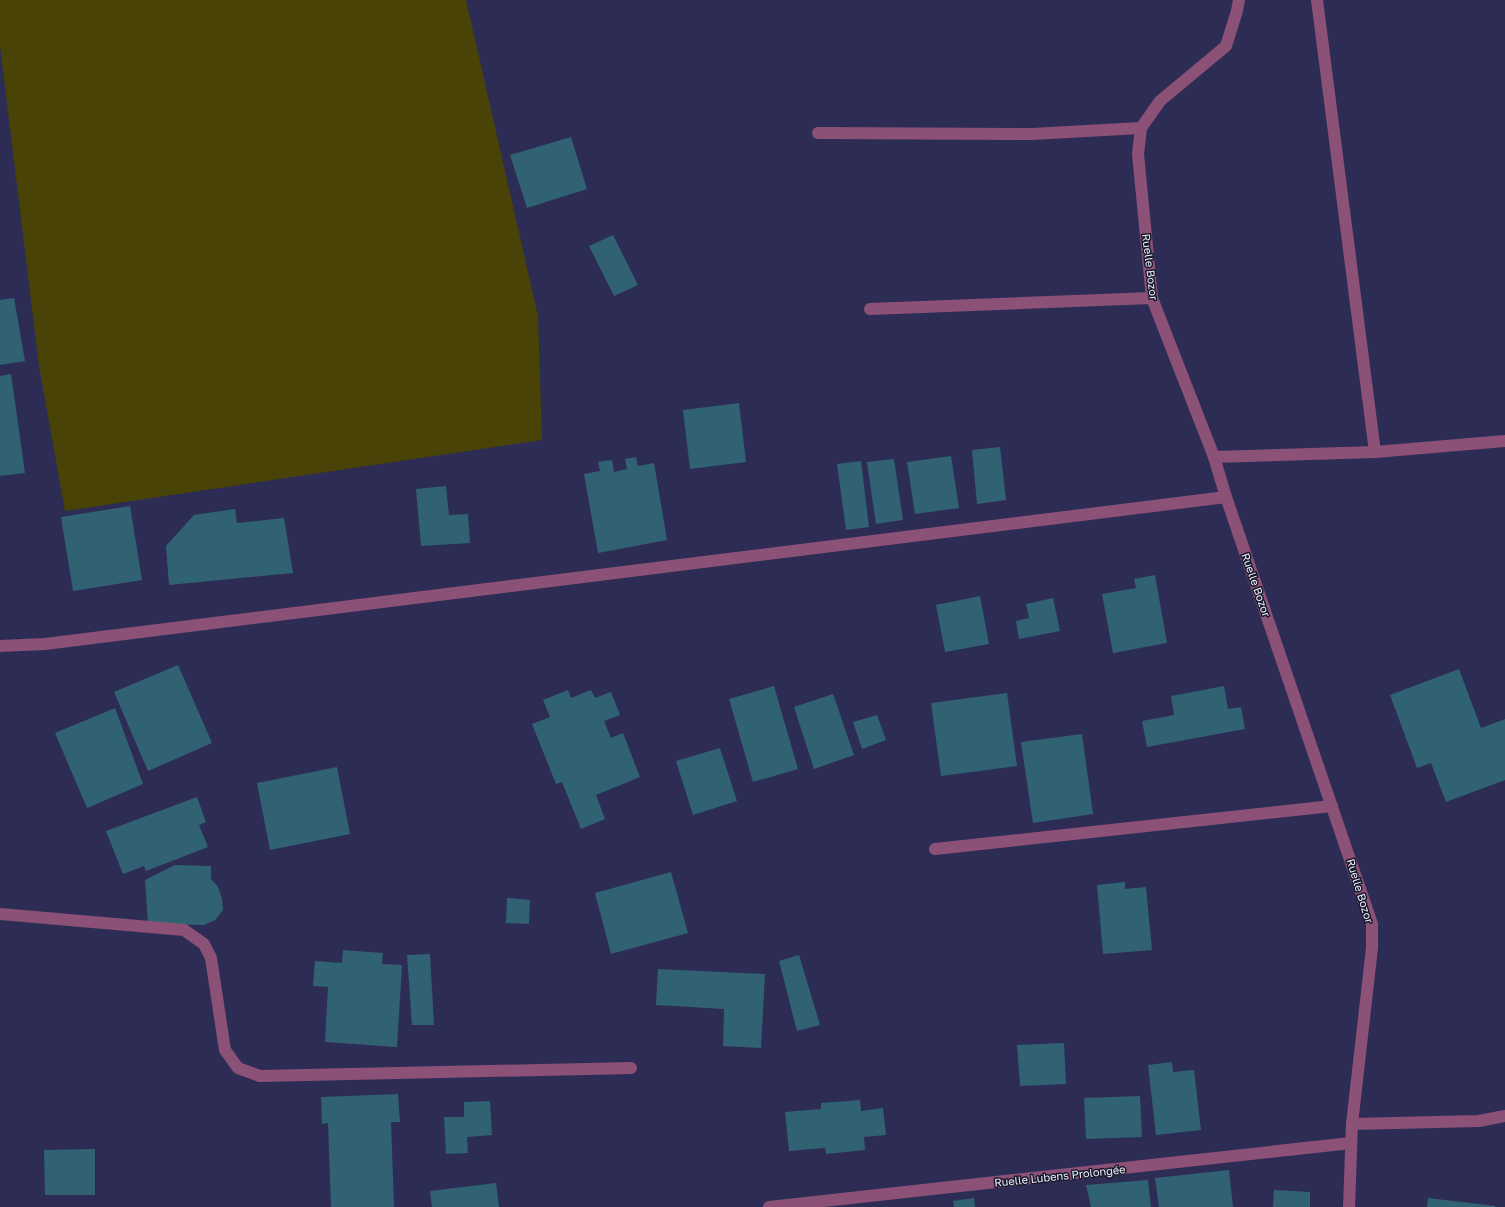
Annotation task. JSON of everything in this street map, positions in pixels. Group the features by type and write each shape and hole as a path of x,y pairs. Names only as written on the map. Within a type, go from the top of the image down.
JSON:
{"street":[{"name":"Ruelle Bozor","path":"1239,0 1226,46 1160,101 1142,128 1138,154 1152,298 1214,457 1226,498 1372,924 1372,948 1352,1124 1350,1207"},
{"path":"1317,0 1375,452"},
{"path":"818,132 1032,134 1142,128"},
{"path":"870,309 1152,298"},
{"path":"1214,457 1375,452 1505,441"},
{"path":"0,646 45,644 361,603 1226,498"},
{"path":"935,848 1332,806"},
{"path":"0,914 184,930 204,944 211,958 225,1050 238,1068 260,1076 631,1068"},
{"path":"1352,1124 1479,1121 1505,1116"},
{"name":"Ruelle Lubens Prolongée","path":"769,1207 844,1203 1351,1143"}],"shaded area":[{"path":"0,0 466,0 538,316 542,440 65,511 39,366 0,46"}],"building":[{"path":"571,137 587,189 527,208 510,155"},
{"path":"613,235 638,285 614,296 589,246"},
{"path":"14,298 25,361 0,365 0,300"},
{"path":"11,374 25,473 0,476 0,376"},
{"path":"739,403 746,462 690,469 683,410"},
{"path":"1000,447 1006,500 977,504 972,450"},
{"path":"951,456 959,508 915,514 907,462"},
{"path":"636,457 638,466 654,463 667,540 598,553 584,474 600,471 598,462 612,460 614,472 627,469 625,459"},
{"path":"894,459 903,520 876,524 867,462"},
{"path":"861,461 869,527 846,530 837,464"},
{"path":"446,486 449,515 468,514 470,543 421,546 416,489"},
{"path":"130,506 142,580 73,591 61,517"},
{"path":"235,509 237,523 284,518 293,573 169,585 166,546 194,515"},
{"path":"1155,575 1167,643 1113,653 1102,594 1136,588 1134,579"},
{"path":"980,596 989,644 945,652 936,605"},
{"path":"1053,598 1060,631 1019,639 1016,621 1029,618 1026,604"},
{"path":"178,665 212,743 148,771 114,692"},
{"path":"1459,669 1481,728 1505,719 1505,780 1446,802 1431,763 1417,768 1390,695"},
{"path":"774,686 798,769 753,782 729,699"},
{"path":"1224,686 1228,709 1241,707 1245,729 1147,747 1142,721 1174,715 1171,696"},
{"path":"568,690 571,698 591,690 595,698 611,692 620,715 604,721 611,738 623,733 640,777 596,795 605,819 581,829 562,782 556,784 532,724 550,717 543,700"},
{"path":"1007,693 1017,766 941,776 931,703"},
{"path":"833,694 854,755 814,769 794,707"},
{"path":"115,708 143,784 87,808 55,733"},
{"path":"877,715 886,740 862,749 853,722"},
{"path":"1082,734 1093,814 1033,823 1021,742"},
{"path":"720,748 737,801 693,815 676,761"},
{"path":"337,767 350,834 270,850 257,783"},
{"path":"197,797 206,822 199,825 208,847 146,871 144,866 123,874 106,831"},
{"path":"175,865 211,866 211,879 218,887 222,899 223,910 215,920 204,925 148,924 145,880"},
{"path":"671,872 688,933 611,954 595,893"},
{"path":"1125,882 1125,889 1146,887 1152,950 1103,954 1097,885"},
{"path":"507,898 530,900 529,924 506,923"},
{"path":"343,950 383,953 382,964 402,965 397,1047 325,1042 328,987 313,986 315,961 342,963"},
{"path":"430,954 434,1025 412,1025 407,955"},
{"path":"799,955 820,1025 797,1031 779,961"},
{"path":"658,969 765,974 761,1048 723,1046 724,1009 656,1005"},
{"path":"1064,1043 1066,1084 1020,1086 1017,1045"},
{"path":"1172,1062 1173,1072 1194,1070 1201,1130 1156,1135 1148,1065"},
{"path":"398,1094 400,1122 391,1122 394,1207 331,1207 328,1123 322,1124 321,1097"},
{"path":"1140,1096 1142,1137 1086,1139 1084,1098"},
{"path":"860,1100 861,1111 883,1108 886,1135 864,1137 865,1150 826,1154 825,1148 789,1151 785,1112 821,1109 821,1103"},
{"path":"490,1101 492,1135 467,1137 468,1153 446,1154 444,1117 464,1117 464,1102"},
{"path":"95,1149 95,1195 45,1195 44,1150"},
{"path":"1229,1170 1233,1207 1159,1207 1155,1178"},
{"path":"1148,1180 1151,1207 1091,1207 1086,1185"},
{"path":"496,1183 499,1207 432,1207 430,1191"},
{"path":"1274,1190 1310,1192 1310,1207 1273,1207"},
{"path":"974,1198 975,1207 954,1207 953,1201"},
{"path":"1428,1198 1495,1206 1495,1207 1427,1207"}]}
